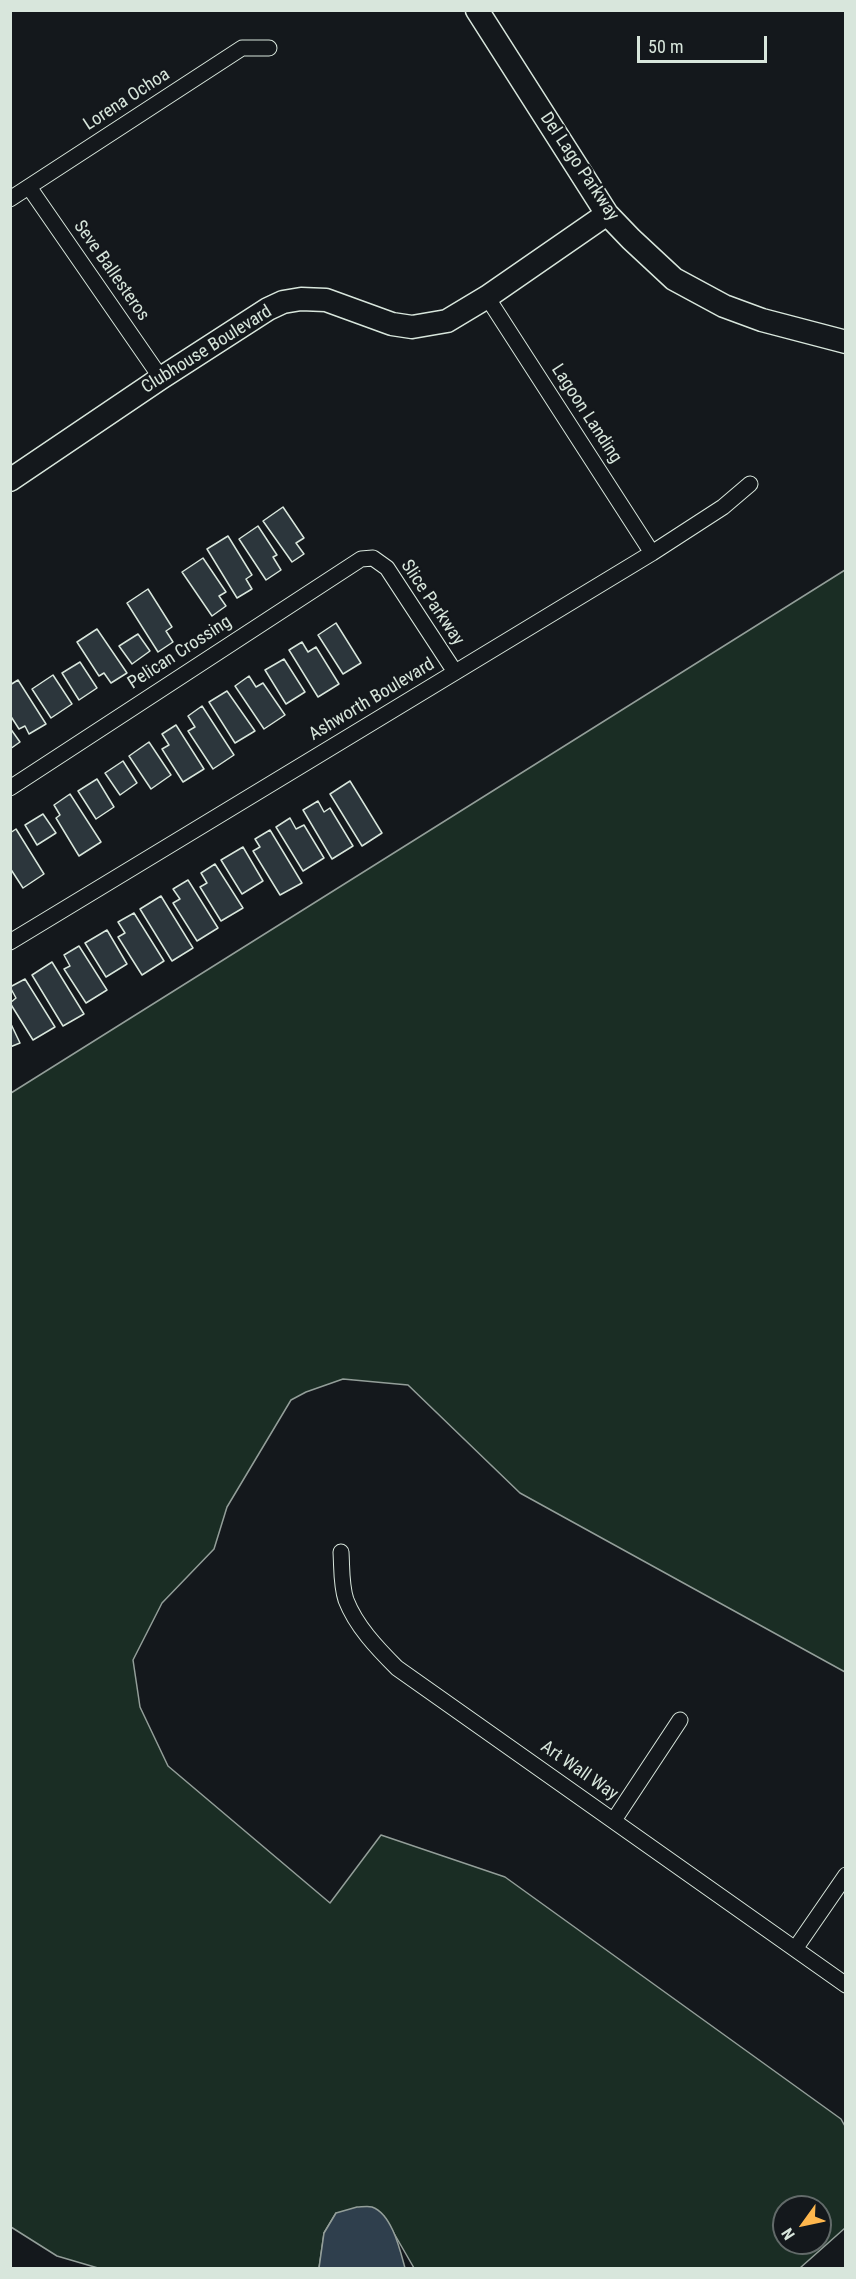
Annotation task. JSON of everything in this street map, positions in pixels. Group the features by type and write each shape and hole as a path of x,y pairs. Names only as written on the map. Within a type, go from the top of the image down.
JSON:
{"street":[{"name":"Del Lago Parkway","path":"477,10 608,214 674,279 724,306 762,320 846,342"},
{"name":"Lorena Ochoa","path":"10,199 242,48 269,48"},
{"name":"Seve Ballesteros","path":"29,186 161,378"},
{"name":"Clubhouse Boulevard","path":"10,480 268,309 301,299 326,300 392,324 412,327 447,321 487,297 608,214"},
{"name":"Lagoon Landing","path":"487,297 652,553"},
{"name":"Ashworth Boulevard","path":"13,935 652,553 723,507 750,484"},
{"name":"Slice Parkway","path":"373,558 387,568 455,672"},
{"name":"Pelican Crossing","path":"10,788 361,559 373,558"},
{"name":"Art Wall Way","path":"341,1552 346,1600 376,1647 397,1668 846,1985"},
{"path":"614,1820 680,1720"},
{"path":"795,1949 846,1875"}],"green space":[{"path":"845,570 845,1672 520,1493 408,1385 343,1379 306,1392 291,1400 227,1507 214,1549 162,1603 133,1660 140,1707 168,1766 330,1903 381,1835 505,1877 841,2119 846,2128 845,2228 832,2240 832,2195 772,2195 772,2255 815,2255 800,2268 414,2268 384,2216 336,2213 324,2233 319,2268 98,2268 57,2256 11,2227 11,1093"}],"water":[{"path":"357,2207 372,2207 385,2217 394,2233 405,2268 319,2268 324,2233 336,2213"}],"building":[{"path":"283,507 304,538 296,543 304,554 292,562 263,521"},
{"path":"258,526 277,555 273,557 281,570 266,580 239,539"},
{"path":"228,536 252,575 246,579 252,589 237,598 207,549"},
{"path":"203,558 226,592 219,596 226,606 212,616 182,572"},
{"path":"148,589 172,627 166,631 173,642 158,652 127,603"},
{"path":"336,623 361,663 343,674 318,635"},
{"path":"97,629 127,673 111,683 104,673 99,676 77,642"},
{"path":"138,634 150,651 132,664 119,646"},
{"path":"302,642 308,652 316,647 339,684 318,697 289,650"},
{"path":"284,659 305,692 286,704 265,670"},
{"path":"80,662 97,688 79,700 62,673"},
{"path":"53,675 72,704 51,718 32,689"},
{"path":"249,676 256,687 263,683 285,715 264,729 235,686"},
{"path":"18,680 46,724 29,734 25,726 19,729 10,715 10,685"},
{"path":"227,691 255,731 235,743 209,702"},
{"path":"202,706 234,755 213,769 188,731 195,727 188,716"},
{"path":"176,725 204,769 183,782 162,749 169,745 162,734"},
{"path":"10,728 20,742 10,749"},
{"path":"149,742 171,775 151,789 129,756"},
{"path":"123,761 137,783 120,795 105,773"},
{"path":"97,779 114,807 96,819 78,791"},
{"path":"350,781 382,833 362,846 330,794"},
{"path":"70,794 101,842 79,856 56,818 60,815 54,805"},
{"path":"318,801 324,812 330,808 353,846 332,859 303,810"},
{"path":"43,814 56,833 37,845 25,825"},
{"path":"290,818 296,829 304,825 324,858 303,871 276,827"},
{"path":"16,829 44,874 23,888 10,868 10,833"},
{"path":"270,830 302,883 280,895 253,851 260,847 255,839"},
{"path":"243,847 263,881 242,894 221,860"},
{"path":"215,864 243,908 221,921 200,887 207,883 201,873"},
{"path":"188,880 218,928 197,941 173,903 180,899 173,889"},
{"path":"161,896 193,948 172,961 140,909"},
{"path":"134,913 164,961 142,975 118,937 125,933 118,922"},
{"path":"107,930 127,964 106,977 85,943"},
{"path":"79,946 107,990 86,1003 64,969 70,966 64,955"},
{"path":"52,962 84,1014 63,1026 32,975"},
{"path":"25,979 55,1027 33,1040 10,1003 16,998 10,987"},
{"path":"10,1022 20,1043 10,1047"}]}
